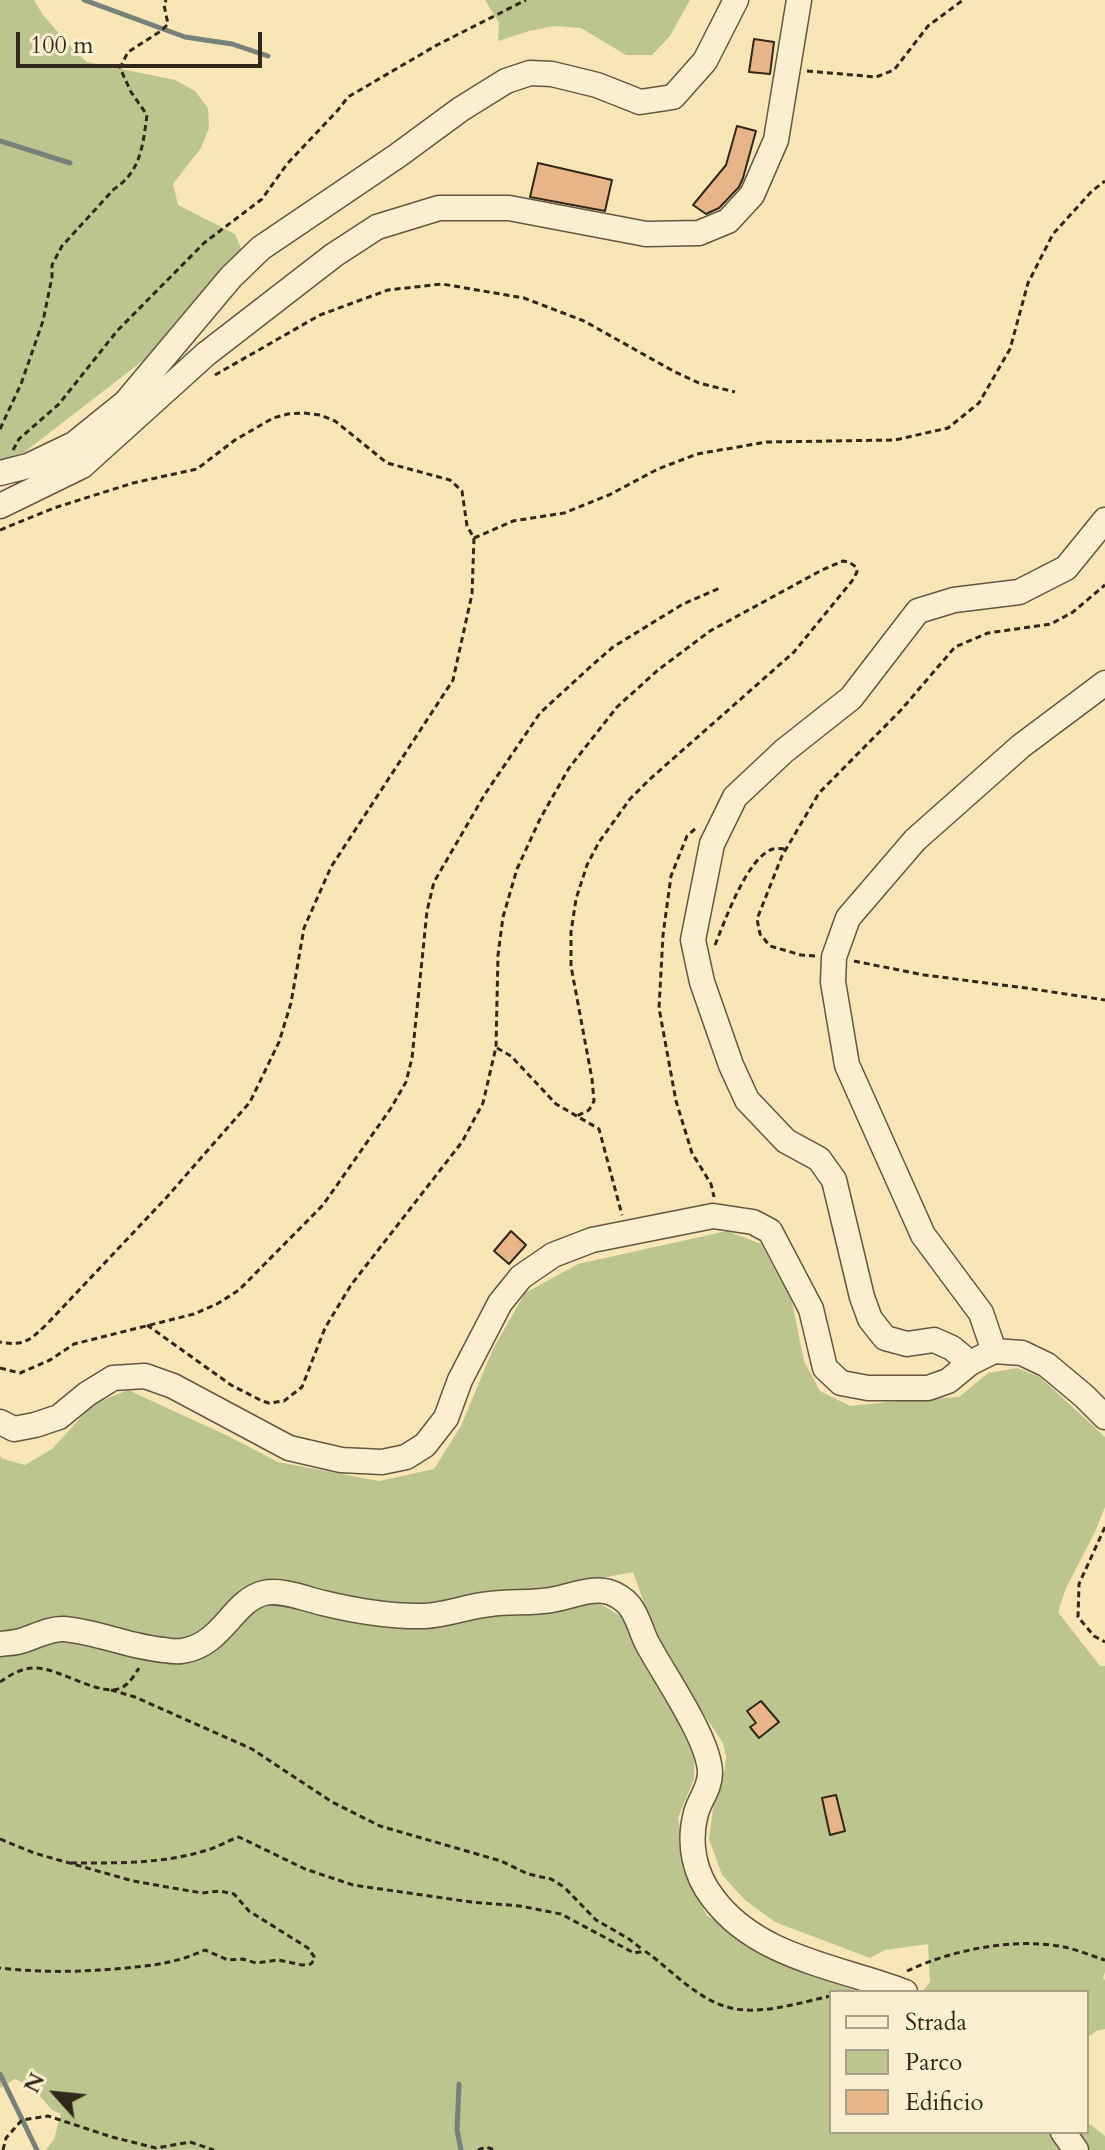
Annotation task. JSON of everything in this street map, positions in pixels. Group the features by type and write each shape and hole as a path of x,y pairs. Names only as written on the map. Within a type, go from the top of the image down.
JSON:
{"street":[{"path":"5,471 28,466 74,444 126,402 231,277 261,248 461,109 506,81 530,73 552,74 597,85 640,102 673,97 705,61 736,0"},
{"path":"0,506 82,466 206,354 334,255 377,227 439,208 509,208 646,234 699,233 728,221 752,195 776,140 799,0"},
{"path":"970,1363 952,1348 934,1340 907,1344 885,1338 870,1319 834,1180 819,1159 786,1141 747,1100 731,1065 702,982 693,940 695,927 712,844 735,797 784,751 851,698 918,611 954,600 1019,592 1066,568 1105,520"},
{"path":"994,1351 981,1313 923,1235 847,1065 833,982 834,957 848,918 915,840 1021,746 1105,683"},
{"path":"0,1422 14,1429 35,1425 59,1417 113,1378 145,1376 173,1386 289,1448 341,1460 382,1462 406,1457 425,1445 446,1418 460,1380 500,1303 521,1277 553,1255 592,1240 713,1216 753,1222 770,1231 811,1309 825,1368 841,1383 868,1388 928,1388 948,1381 970,1363 994,1351 1022,1353 1047,1365 1105,1417"},
{"path":"0,1644 20,1642 59,1628 90,1632 148,1649 180,1652 201,1646 222,1630 244,1603 264,1593 292,1595 378,1615 426,1616 487,1604 526,1603 585,1592 610,1592 628,1603 635,1614 708,1759 710,1775 696,1812 692,1834 699,1876 711,1897 745,1929 779,1949 897,1989"}],"path":[{"path":"0,429 21,384 43,321 52,265 62,246 114,189 124,183 138,163 147,115 131,92 120,68 128,52 168,24 164,5 166,0"},
{"path":"5,471 19,439 59,404 117,331 204,243 262,199 287,164 348,97 437,45 526,0"},
{"path":"788,70 876,77 894,70 928,26 963,0"},
{"path":"474,538 513,521 564,513 697,454 767,442 895,440 948,428 979,403 1010,349 1028,283 1053,234 1105,181"},
{"path":"207,381 320,315 388,290 442,284 524,298 584,321 699,383 735,392"},
{"path":"0,530 54,508 133,483 197,469 235,440 273,418 304,413 335,421 387,463 450,480 462,491 467,526 474,538 472,594 453,680 331,867 304,928 291,1003 279,1042 250,1102 166,1198 29,1342 0,1342"},
{"path":"147,1325 231,1385 262,1401 277,1403 292,1397 302,1387 325,1328 351,1285 419,1200 470,1129 483,1103 496,1047 498,955 503,917 517,869 540,819 590,739 617,707 658,670 710,631 822,570 843,561 854,564 857,572 852,581 794,652 630,799 599,842 587,865 576,899 571,932 571,966 594,1101 589,1110 577,1116"},
{"path":"1105,585 1073,612 1051,624 988,633 955,647 901,710 819,793 786,849 757,919 760,934 770,946 801,955 834,957 924,975 1105,1000"},
{"path":"0,1368 20,1373 50,1360 74,1344 194,1314 217,1304 239,1290 323,1205 406,1082 412,1058 427,911 434,882 485,794 540,713 613,647 683,604 720,588"},
{"path":"699,826 687,836 671,876 663,935 659,1008 676,1101 692,1153 711,1184 713,1216"},
{"path":"702,982 731,906 756,861 773,849 786,849"},
{"path":"496,1047 511,1056 556,1104 599,1129 624,1223 621,1234"},
{"path":"1105,1527 1079,1584 1078,1617 1094,1636 1105,1642"},
{"path":"111,1690 125,1686 148,1649"},
{"path":"0,1682 30,1667 50,1669 135,1697 252,1749 332,1802 380,1826 551,1879 564,1887 596,1920 629,1939 696,1991 721,2005 745,2010 780,2007 829,1996"},
{"path":"71,1863 125,1863 181,1857 206,1851 239,1837 305,1869 353,1885 561,1914 634,1953 645,1951"},
{"path":"0,1839 34,1853 133,1881 202,1893 220,1891 234,1894 249,1911 308,1948 315,1958 311,1964 302,1965 278,1960 256,1963 243,1959 228,1960 205,1950 152,1967 73,1973 0,1968"},
{"path":"897,1989 909,1970 947,1956 1001,1944 1063,1947 1105,1960"},
{"path":"3,2150 6,2138 22,2120 48,2116 156,2148 190,2142 214,2150"},
{"path":"478,2150 486,2147 495,2150"}],"green space":[{"path":"0,0 34,0 43,15 87,62 175,80 195,91 208,108 209,128 201,148 173,184 178,205 235,234 250,270 215,305 0,471"},
{"path":"485,0 690,0 670,36 652,55 626,55 581,28 554,26 498,41 499,23"},
{"path":"727,1231 761,1244 792,1302 804,1361 820,1391 850,1406 959,1397 988,1373 1017,1368 1040,1377 1105,1437 1105,1507 1066,1588 1058,1612 1100,1666 1105,1666 1105,2029 1089,2036 1089,1990 924,1990 930,1982 928,1944 885,1950 870,1958 775,1922 745,1900 722,1875 709,1839 715,1794 725,1769 723,1743 661,1650 633,1572 569,1584 583,1599 602,1605 622,1617 695,1742 694,1779 678,1818 691,1881 707,1916 760,1943 783,1959 861,1990 829,1990 829,2134 1089,2134 1089,2124 1105,2136 1105,2150 46,2150 54,2139 61,2114 52,2110 33,2088 15,2079 0,2088 0,1456 25,1465 52,1449 93,1404 128,1390 278,1462 379,1481 434,1469 461,1426 493,1349 525,1293 578,1264"}],"building":[{"path":"754,39 774,42 770,74 749,72"},
{"path":"737,126 756,131 743,178 739,187 719,208 706,214 693,205 726,165"},
{"path":"538,163 612,180 605,211 530,197"},
{"path":"511,1231 526,1245 509,1264 494,1251"},
{"path":"761,1701 779,1722 759,1738 750,1727 756,1723 747,1711"},
{"path":"836,1795 845,1831 830,1835 822,1798"}],"waterway":[{"path":"84,0 185,37 232,44 268,56"},
{"path":"0,141 70,163"},
{"path":"0,2074 37,2150"},
{"path":"459,2084 457,2130 461,2150"}]}
